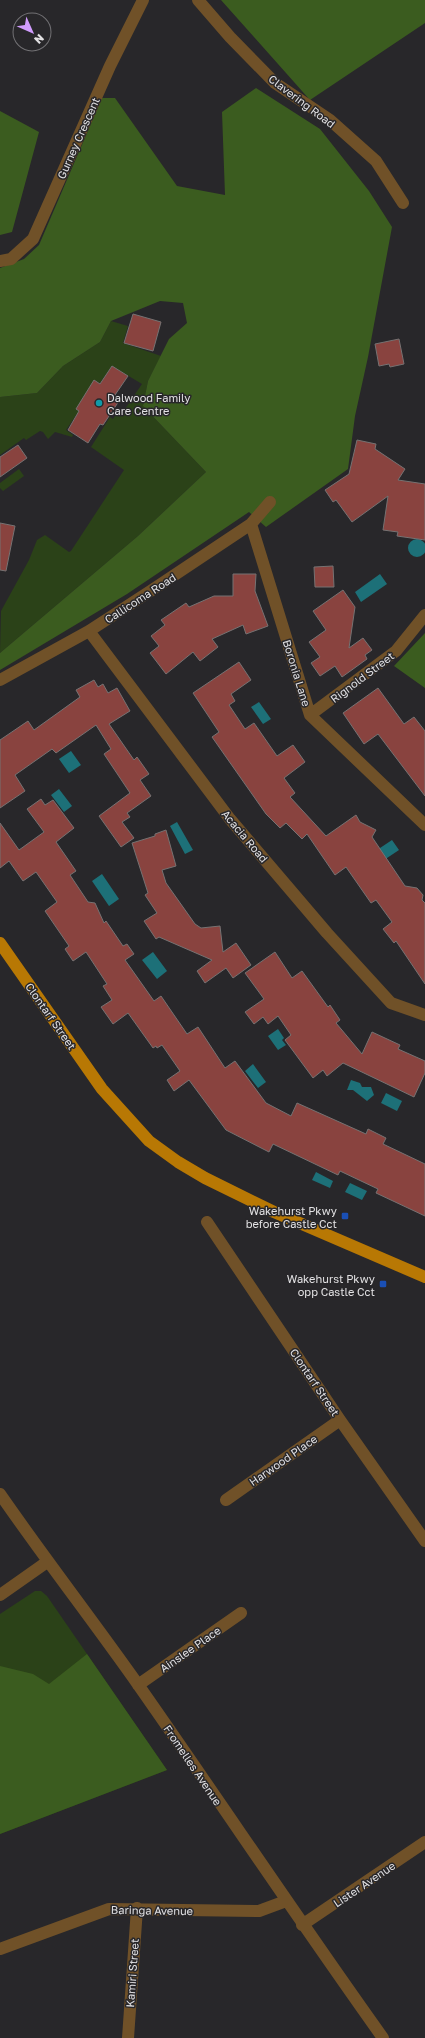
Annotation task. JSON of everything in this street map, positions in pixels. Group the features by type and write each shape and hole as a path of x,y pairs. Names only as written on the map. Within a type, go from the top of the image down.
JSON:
{"main road":[{"name":"Clontarf Street","path":"0,943 102,1090 149,1141 178,1162 205,1178 274,1212 425,1277"}],"street":[{"name":"Gurney Crescent","path":"0,261 11,260 33,239 110,66 143,0"},
{"name":"Clavering Road","path":"198,0 230,37 275,83 330,120 376,161 403,203"},
{"name":"Callicoma Road","path":"0,680 89,631 251,524 270,502"},
{"name":"Boronia Lane","path":"251,524 310,715 425,825"},
{"name":"Rignold Street","path":"310,715 396,651 425,615"},
{"name":"Acacia Road","path":"89,631 230,820 327,933 391,1003 425,1015"},
{"name":"Clontarf Street","path":"207,1222 340,1420 425,1541"},
{"name":"Harwood Place","path":"226,1500 340,1420"},
{"name":"Fromelles Avenue","path":"0,1494 138,1685 302,1925 383,2038"},
{"path":"0,1595 48,1562"},
{"name":"Ainslee Place","path":"138,1685 241,1613"},
{"name":"Lister Avenue","path":"302,1925 425,1842"},
{"name":"Baringa Avenue","path":"0,1949 109,1909 137,1908 176,1911 259,1911 286,1901"},
{"name":"Kamiri Street","path":"128,2038 137,1908"}],"green space":[{"path":"221,0 425,0 425,23 310,100"},
{"path":"256,88 320,129 369,191 392,227 368,357 355,416 348,469 266,527 249,512 127,594 0,670 0,653 138,536 206,472 143,406 148,381 169,339 187,323 183,303 160,301 111,321 100,342 63,366 37,393 0,397 0,268 24,259 39,245 102,98 115,98 177,186 225,195 222,112"},
{"path":"0,111 39,132 12,232 0,235"},
{"path":"111,321 128,326 123,343 161,356 148,381 143,406 206,472 138,536 0,653 1,611 29,560 37,540 45,535 69,552 71,551 124,470 91,447 110,417 113,419 117,413 121,415 142,384 112,366 100,383 94,380 76,409 79,411 66,430 73,435 72,437 55,432 48,439 43,432 40,431 26,440 24,438 0,455 0,397 37,393 63,366 100,342"},
{"path":"19,469 24,476 3,491 0,488 0,483"},
{"path":"425,633 425,688 394,666"},
{"path":"35,1591 41,1591 47,1596 167,1770 0,1834 0,1614"},
{"path":"87,1654 167,1770 0,1834 0,1666 33,1674 49,1684"}],"water":[{"path":"417,539 423,542 426,548 423,554 417,557 411,554 408,548 411,542"},
{"path":"380,574 387,584 361,602 355,592"},
{"path":"259,702 271,719 263,724 251,707"},
{"path":"71,751 81,765 69,773 59,759"},
{"path":"59,789 72,806 64,812 51,795"},
{"path":"177,822 193,850 185,854 170,826"},
{"path":"392,840 399,850 378,864 371,854"},
{"path":"102,874 119,899 109,906 92,881"},
{"path":"153,952 167,971 157,979 142,960"},
{"path":"278,1029 284,1038 282,1040 286,1045 278,1050 268,1036"},
{"path":"253,1064 266,1082 258,1088 245,1071"},
{"path":"351,1080 360,1083 362,1087 371,1087 374,1095 367,1101 353,1090 347,1090"},
{"path":"386,1093 402,1101 397,1111 381,1103"},
{"path":"316,1172 333,1181 330,1188 312,1180"},
{"path":"350,1183 367,1191 362,1200 345,1192"}],"building":[{"path":"133,314 161,322 153,351 124,343"},
{"path":"399,339 404,364 390,367 389,364 379,366 375,344"},
{"name":"Dalwood Family Care Centre","path":"112,366 128,376 115,395 121,398 103,425 100,424 88,443 68,430 79,411 76,409 94,380 100,384"},
{"path":"357,440 376,444 375,449 405,469 398,480 425,484 425,540 397,536 398,532 383,530 388,496 352,522 336,500 333,502 325,490 349,474"},
{"path":"18,445 27,458 0,477 0,457"},
{"path":"0,523 15,526 6,571 0,570"},
{"path":"333,566 334,587 315,587 314,567"},
{"path":"233,574 256,574 255,591 268,626 246,634 243,625 212,639 218,647 200,661 193,652 166,674 150,653 159,646 151,636 165,625 161,620 186,603 189,607 214,596 233,596"},
{"path":"343,590 355,607 349,648 363,638 372,650 365,655 367,659 342,677 335,666 320,676 311,663 320,657 309,642 326,630 313,611"},
{"path":"239,662 251,680 231,694 235,701 229,705 245,729 254,723 277,756 293,745 305,762 284,778 295,793 290,797 326,836 356,815 360,822 376,830 372,837 405,886 417,888 423,895 422,900 425,903 425,984 396,941 394,943 383,929 392,922 376,900 371,903 346,867 335,875 307,834 302,839 286,823 280,828 266,814 212,737 219,732 193,693"},
{"path":"94,680 98,687 103,684 108,693 117,688 130,711 109,724 134,760 137,757 149,774 140,780 151,796 127,813 130,817 122,822 134,838 121,847 99,816 130,793 104,754 111,749 96,725 56,753 52,749 15,775 25,791 0,808 0,740 28,721 34,730 80,697 76,690"},
{"path":"378,688 404,724 414,717 425,731 425,796 378,734 364,744 343,713"},
{"path":"41,799 45,805 53,800 74,828 56,842 76,871 70,875 88,902 95,903 104,923 106,921 123,946 127,944 134,954 125,960 154,1001 161,996 187,1034 198,1027 225,1068 235,1061 266,1103 291,1116 297,1103 366,1134 368,1129 386,1138 383,1144 425,1164 425,1216 376,1193 378,1189 340,1171 338,1175 273,1144 269,1152 226,1130 189,1080 174,1091 167,1080 180,1071 162,1045 157,1048 156,1046 153,1048 128,1013 113,1024 101,1007 112,1000 103,986 107,984 86,952 73,961 65,949 69,946 45,911 57,902 36,872 23,881 9,861 0,868 0,823 19,850 44,832 27,809"},
{"path":"166,830 176,866 162,870 166,883 195,924 201,928 220,926 223,952 236,943 251,965 233,978 226,968 205,983 197,971 212,960 159,937 156,939 144,921 157,913 145,895 148,893 132,843 155,836 155,834"},
{"path":"275,952 292,978 302,971 328,1007 330,1005 340,1020 336,1023 362,1054 372,1032 400,1045 398,1049 425,1061 425,1073 414,1097 343,1063 327,1076 323,1070 313,1078 285,1040 291,1035 278,1016 268,1024 263,1017 254,1024 245,1012 264,999 245,973"}],"place":[{"name":"Dalwood Family Care Centre","path":"99,403"},
{"name":"Wakehurst Pkwy before Castle Cct","path":"345,1216"},
{"name":"Wakehurst Pkwy opp Castle Cct","path":"383,1284"}]}
